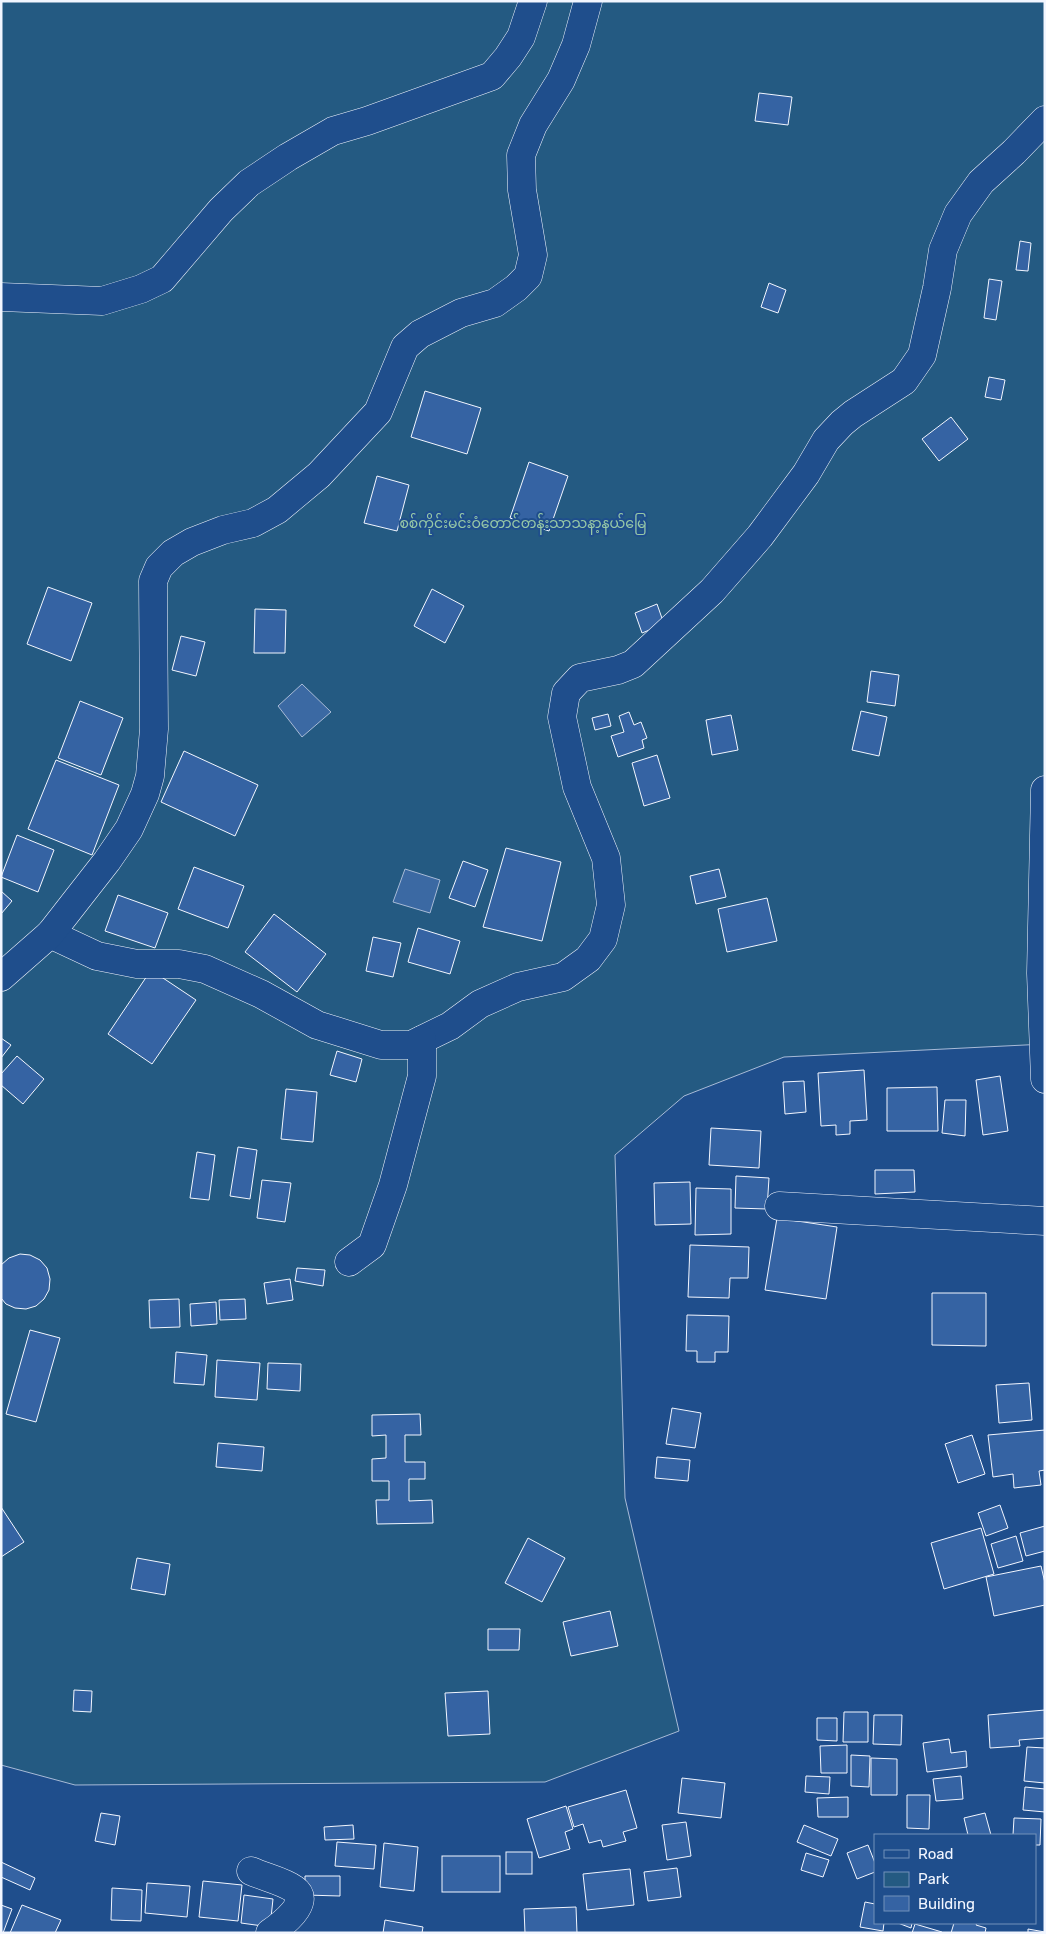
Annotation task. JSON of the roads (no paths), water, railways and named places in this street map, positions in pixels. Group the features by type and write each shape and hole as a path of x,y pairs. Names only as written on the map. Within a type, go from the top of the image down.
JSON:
{"street":[{"path":"1,297 102,301 141,290 162,279 221,210 249,183 288,157 333,131 367,121 492,76 508,57 521,37 534,1"},
{"path":"1,977 50,934 107,861 123,837 145,794 150,776 154,729 153,581 159,567 173,553 192,542 223,530 253,522 277,510 319,475 378,412 405,347 420,334 454,316 495,303 516,288 528,276 533,255 522,190 521,155 532,125 561,80 576,45 588,1"},
{"path":"50,934 97,956 137,964 179,964 205,969 261,994 317,1025 381,1045 411,1045 450,1026 480,1004 518,987 563,977 588,959 603,939 612,905 606,858 577,787 562,717 566,693 580,678 618,670 633,664 654,645 712,591 760,536 806,474 826,440 836,429 853,414 904,381 922,355 937,288 942,250 958,214 981,182 1045,120"},
{"path":"1045,790 1041,974 1045,1079"},
{"path":"348,1262 372,1245 393,1185 422,1076 422,1040"},
{"path":"779,1206 1045,1221"},
{"path":"250,1871 294,1888 300,1894 296,1910 284,1923 270,1933"}],"park label":[{"name":"စစ်ကိုင်းမင်းဝံတောင်တန်းသာသနာ့နယ်မြေ","path":"523,523"}]}
